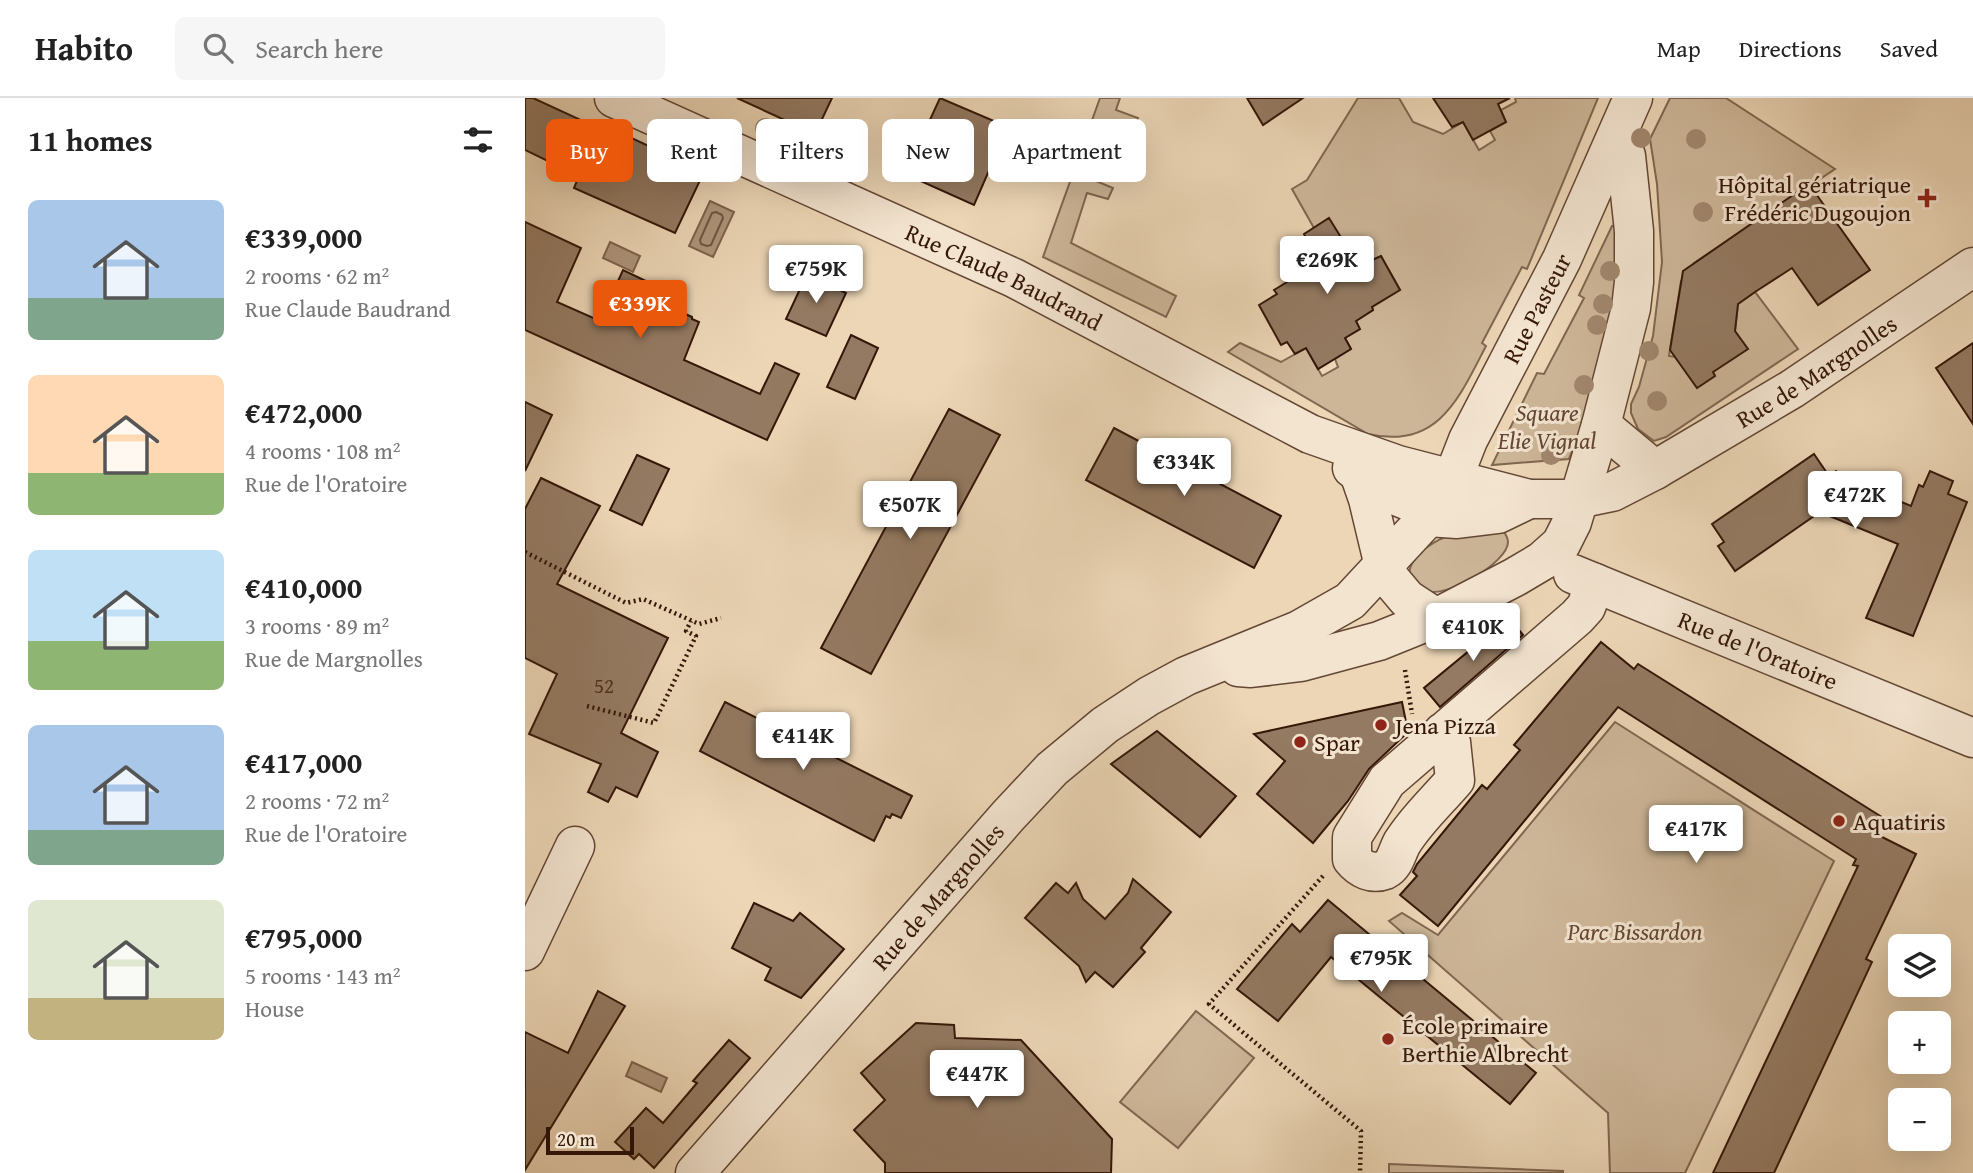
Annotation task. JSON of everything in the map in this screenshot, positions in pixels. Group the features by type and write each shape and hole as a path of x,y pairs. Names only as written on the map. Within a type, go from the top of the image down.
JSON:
{"street":[{"name":"Rue Claude Baudrand","path":"614,98 1014,278 1310,434 1453,481"},
{"name":"Rue Pasteur","path":"1453,481 1468,440 1562,260 1633,98"},
{"path":"1578,499 1624,339 1634,282 1634,231 1626,156 1617,136"},
{"name":"Rue de Margnolles","path":"695,1173 1008,816 1052,769 1105,725 1149,695 1186,676 1299,630 1350,601 1428,517 1453,481 1529,499 1578,499 1612,492 1655,470 1802,382 1973,267"},
{"path":"1601,425 1655,470"},
{"name":"Rue Claude Baudrand","path":"1310,434 1379,489 1411,502 1440,492 1453,481"},
{"path":"1359,473 1384,566 1391,580 1407,599 1436,618"},
{"name":"Rue de Margnolles","path":"1428,517 1457,519 1498,514 1529,499"},
{"name":"Rue de Margnolles","path":"1215,666 1251,668 1301,662 1379,641 1436,618 1542,561 1561,544 1572,522 1578,499"},
{"name":"Rue de l'Oratoire","path":"1542,561 1973,738"},
{"path":"1428,727 1451,741 1455,780 1403,842 1392,865 1385,870 1374,872 1356,864 1352,856 1352,837 1387,781 1428,727 1577,617 1585,607 1595,583"},
{"path":"525,951 575,846"}],"path":[{"path":"525,552 626,603 643,599 699,624 721,618"},
{"path":"587,706 654,723 696,636 686,631 691,621"},
{"path":"1405,670 1428,727"},
{"path":"1352,856 1341,857 1209,1004 1361,1131 1360,1173"}],"green space":[{"path":"1100,98 1120,98 1116,110 1138,118 1138,119 1092,119"},
{"path":"1358,98 1399,98 1413,122 1443,134 1463,122 1479,150 1495,140 1490,131 1506,122 1501,110 1516,102 1515,98 1598,98 1527,269 1522,267 1482,343 1486,346 1466,384 1443,416 1429,427 1412,434 1392,437 1368,434 1228,352 1240,343 1281,362 1306,348 1322,376 1338,367 1335,359 1351,349 1345,338 1359,329 1356,321 1373,310 1372,307 1400,290 1381,256 1368,262 1359,247 1350,252 1329,219 1314,228 1292,189 1307,180"},
{"path":"1670,98 1726,98 1835,169 1694,263 1698,270 1681,281 1669,356 1676,357 1697,388 1715,376 1713,372 1747,349 1735,331 1738,304 1755,292 1798,349 1666,437 1654,441 1638,429 1631,413 1631,404 1639,387 1653,336 1662,262 1657,184 1650,139"},
{"path":"1070,182 1098,182 1113,188 1108,199 1087,193 1071,243 1176,296 1166,317 1043,257"},
{"name":"Square Elie Vignal","path":"1619,225 1620,271 1595,396 1569,459 1492,465 1537,373 1544,374 1584,298 1579,295 1612,226"},
{"path":"1501,528 1508,540 1505,551 1498,560 1473,578 1433,592 1422,589 1409,575 1419,554 1441,539 1467,530"},
{"name":"Parc Bissardon","path":"1615,722 1834,861 1685,1173 1610,1173 1608,1113 1389,921 1402,913 1438,935"},
{"path":"1196,1011 1254,1058 1178,1148 1120,1102"},
{"path":"1389,1164 1563,1171 1563,1173 1389,1173"}],"water":[{"path":"710,201 734,212 713,257 689,246"},
{"path":"610,242 640,256 633,272 603,258"},
{"path":"632,1062 667,1078 661,1092 626,1076"}],"building":[{"path":"525,98 533,98 578,119 546,119 546,160 525,150"},
{"path":"737,98 832,98 822,119 782,119"},
{"path":"940,98 989,119 988,173 974,205 923,182 974,182 974,119 930,119"},
{"path":"1247,98 1303,98 1263,125"},
{"path":"1433,98 1510,98 1498,104 1506,122 1473,140 1463,122 1452,127"},
{"path":"633,139 647,145 647,182 699,182 675,233 574,188 576,182 633,182"},
{"path":"1809,184 1870,270 1818,305 1792,268 1755,292 1738,304 1735,331 1748,349 1713,372 1715,376 1697,388 1670,350 1683,271"},
{"path":"1329,218 1350,252 1359,247 1368,262 1381,256 1400,290 1372,307 1373,310 1356,321 1360,329 1345,338 1351,349 1318,369 1306,348 1295,354 1287,342 1281,345 1259,305 1277,294 1274,290 1305,271 1292,256 1310,245 1304,234"},
{"path":"525,222 581,248 557,302 600,321 623,270 648,282 642,295 699,322 684,360 760,394 775,363 799,374 767,440 525,330"},
{"path":"807,274 846,293 826,336 786,319"},
{"path":"851,335 878,348 855,399 827,387"},
{"path":"1973,343 1973,424 1936,368"},
{"path":"525,402 552,415 525,471"},
{"path":"949,409 1000,435 871,674 821,648"},
{"path":"1114,428 1281,516 1254,568 1086,480"},
{"path":"1814,454 1829,476 1836,471 1843,478 1911,506 1919,485 1923,487 1930,471 1953,481 1948,494 1967,502 1913,636 1866,618 1898,544 1820,512 1735,571 1718,546 1724,542 1712,524"},
{"path":"637,455 669,469 642,525 610,510"},
{"path":"541,478 600,506 557,584 668,638 621,733 658,752 637,797 616,787 608,802 588,792 601,764 529,734 557,674 525,658 525,509"},
{"path":"1509,618 1523,635 1440,707 1424,688"},
{"path":"1601,642 1634,669 1638,664 1885,819 1876,834 1916,854 1866,959 1872,962 1774,1173 1713,1173 1858,866 1853,865 1856,859 1618,707 1438,926 1400,895 1417,876 1413,872 1417,864 1482,785 1487,789 1520,750 1514,745"},
{"path":"725,702 912,796 901,818 892,814 890,818 886,816 874,841 700,751"},
{"path":"1402,702 1408,732 1369,769 1348,801 1313,843 1257,794 1285,761 1254,734"},
{"path":"1157,731 1236,796 1200,837 1111,764"},
{"path":"1133,879 1171,912 1141,948 1145,952 1113,987 1095,972 1086,982 1079,966 1025,918 1056,883 1068,893 1076,883 1083,899 1105,919 1128,893"},
{"path":"1328,900 1536,1073 1510,1104 1331,957 1278,1021 1237,989 1292,924 1300,932"},
{"path":"754,903 793,921 800,913 844,949 801,998 765,980 771,968 732,948"},
{"path":"598,991 625,1006 525,1170 525,1032 568,1053"},
{"path":"916,1023 954,1025 955,1038 1021,1040 1112,1139 1111,1173 885,1173 885,1163 854,1130 885,1100 861,1073"},
{"path":"729,1040 750,1058 654,1168 639,1154 634,1159 615,1142 646,1108 663,1123 697,1083 693,1081"}],"place":[{"name":"Hôpital gériatrique Frédéric Dugoujon","path":"1927,198"},
{"name":"Jena Pizza","path":"1381,725"},
{"name":"Spar","path":"1300,742"},
{"name":"Aquatiris","path":"1839,821"},
{"name":"École primaire Berthie Albrecht","path":"1388,1039"}]}
